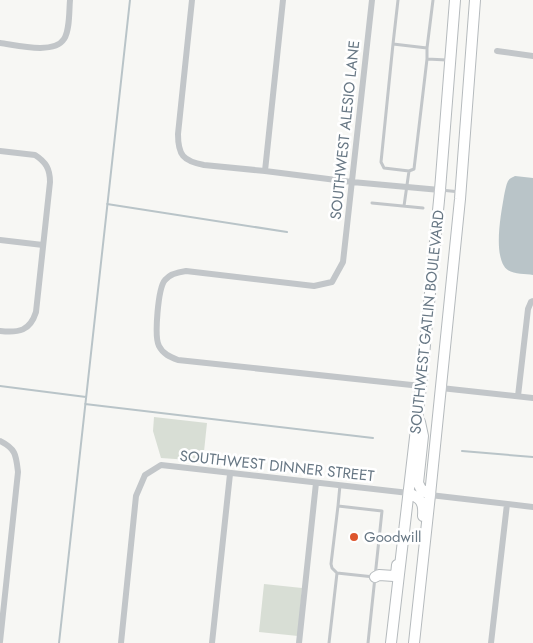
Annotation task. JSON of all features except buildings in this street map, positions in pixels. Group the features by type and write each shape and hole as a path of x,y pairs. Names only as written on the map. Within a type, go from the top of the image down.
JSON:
{"main road":[{"name":"SOUTHWEST GATLIN BOULEVARD","path":"391,643 422,386 455,0"},
{"name":"SOUTHWEST GATLIN BOULEVARD","path":"414,643 460,192 475,0"},
{"path":"418,413 423,436 418,483 421,489 430,495"},
{"path":"409,493 416,496 424,507 419,554 422,566"},
{"path":"375,577 379,575 396,575 401,528 407,513"},
{"path":"375,577 379,580 393,582 398,589"}],"street":[{"path":"0,43 46,48 56,45 64,39 67,31 70,0"},
{"path":"192,0 178,134 179,148 183,156 190,162 352,182 440,190"},
{"path":"265,171 283,0"},
{"name":"SOUTHWEST ALESIO LANE","path":"372,0 343,262 332,282 314,286 186,271 176,272 163,282 158,308 157,341 166,355 178,360 422,386"},
{"path":"496,51 533,56"},
{"path":"0,151 34,156 44,161 50,175 36,312 28,326 20,331 0,331"},
{"path":"0,240 44,245"},
{"path":"518,396 528,310 532,301"},
{"path":"441,388 533,398"},
{"path":"0,441 9,445 16,453 18,472 0,642"},
{"name":"SOUTHWEST DINNER STREET","path":"121,643 136,496 145,475 161,465 409,493"},
{"path":"212,643 230,474"},
{"path":"299,643 316,483"},
{"path":"430,495 533,507"},
{"path":"491,643 507,504"}],"lane":[{"path":"398,0 381,162 384,168 409,171 414,169 433,0"},
{"path":"393,44 428,48"},
{"path":"426,59 450,60"},
{"path":"404,206 409,171"},
{"path":"440,190 460,192"},
{"path":"372,203 423,208"},
{"path":"340,485 332,568 337,573 375,577"},
{"path":"338,506 382,511 368,643"},
{"path":"329,643 337,573"}],"shaded area":[{"path":"515,176 533,178 533,275 506,269 499,251 500,222 505,190 508,181"},
{"path":"154,417 207,423 203,461 161,458 153,431"},
{"path":"264,584 302,588 298,636 259,632"}],"waterway":[{"path":"59,643 130,0"},
{"path":"107,204 287,232"},
{"path":"0,386 86,397"},
{"path":"85,404 373,438"},
{"path":"462,451 533,457"}],"place":[{"name":"Goodwill","path":"354,537"}]}
